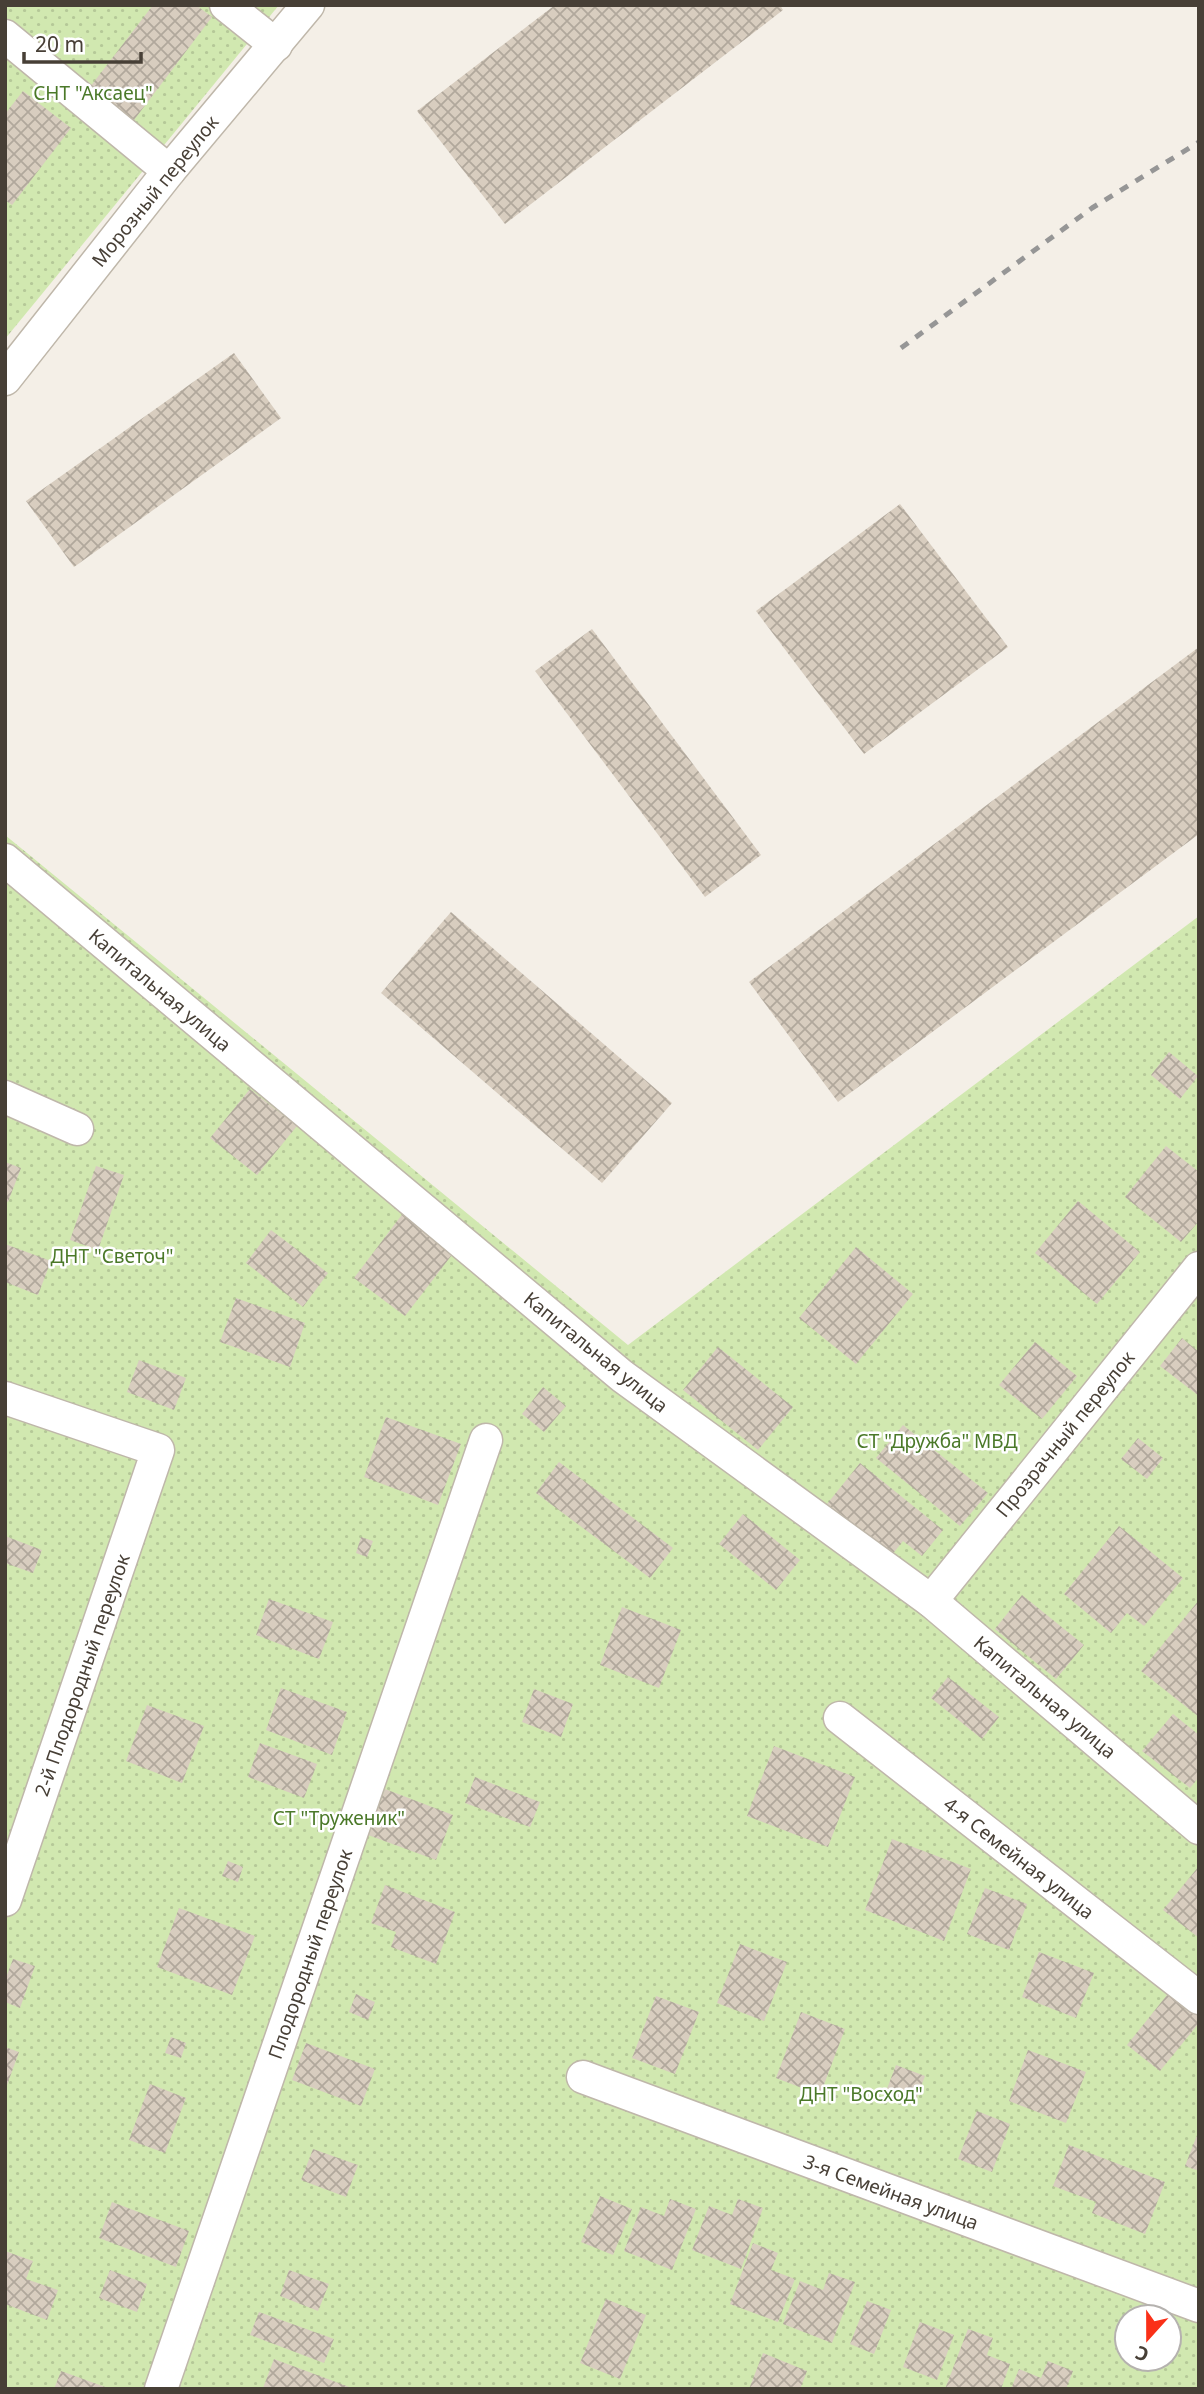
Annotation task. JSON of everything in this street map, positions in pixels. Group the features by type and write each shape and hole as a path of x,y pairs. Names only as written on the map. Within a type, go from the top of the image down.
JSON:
{"street":[{"path":"226,5 276,45"},
{"name":"Морозный переулок","path":"5,379 169,171 308,5"},
{"path":"5,36 169,171"},
{"name":"Капитальная улица","path":"5,860 622,1376 932,1601 1199,1828"},
{"path":"5,1097 77,1129"},
{"name":"Прозрачный переулок","path":"932,1601 1199,1268"},
{"name":"2-й Плодородный переулок","path":"5,1398 158,1450 5,1900"},
{"name":"Плодородный переулок","path":"161,2389 486,1440"},
{"name":"4-я Семейная улица","path":"840,1718 1199,1998"},
{"name":"3-я Семейная улица","path":"583,2077 1199,2306"}],"green space":[{"name":"СНТ \"Аксаец\"","path":"5,5 279,5 5,339"},
{"path":"5,835 628,1345 1199,916 1199,2389 5,2389"}],"building":[{"path":"153,5 196,5 212,17 134,120 90,87"},
{"path":"555,5 780,5 783,10 505,224 417,111"},
{"path":"23,91 71,128 12,205 5,200 5,114"},
{"path":"234,353 281,418 74,567 26,501"},
{"path":"900,504 1008,647 864,754 756,611"},
{"path":"592,629 761,855 705,897 535,671"},
{"path":"1199,647 1199,834 838,1102 749,982"},
{"path":"451,912 672,1103 602,1183 381,993"},
{"path":"1169,1052 1198,1076 1180,1099 1151,1075"},
{"path":"250,1089 297,1126 257,1175 210,1138"},
{"path":"1166,1146 1199,1172 1199,1221 1181,1242 1125,1197"},
{"path":"5,1162 21,1168 8,1202 5,1200"},
{"path":"96,1166 124,1175 98,1250 70,1240"},
{"path":"1078,1201 1140,1252 1097,1304 1035,1253"},
{"path":"407,1208 458,1247 405,1316 354,1278"},
{"path":"271,1230 328,1273 303,1307 246,1263"},
{"path":"5,1244 51,1261 38,1295 5,1282"},
{"path":"856,1247 913,1294 856,1364 799,1318"},
{"path":"236,1298 305,1323 290,1367 220,1342"},
{"path":"1182,1338 1199,1352 1199,1396 1160,1366"},
{"path":"1035,1342 1077,1376 1042,1419 999,1385"},
{"path":"718,1347 793,1407 758,1450 683,1390"},
{"path":"139,1360 186,1378 174,1410 127,1392"},
{"path":"543,1387 566,1406 544,1432 522,1414"},
{"path":"386,1417 461,1444 438,1505 364,1477"},
{"path":"903,1425 988,1493 960,1526 876,1458"},
{"path":"1138,1438 1163,1458 1147,1479 1121,1459"},
{"path":"559,1462 673,1548 650,1578 536,1493"},
{"path":"860,1463 943,1530 922,1556 903,1541 891,1556 827,1504"},
{"path":"743,1514 800,1560 776,1590 719,1544"},
{"path":"1119,1526 1183,1578 1144,1626 1127,1613 1111,1633 1064,1594"},
{"path":"5,1536 42,1550 33,1573 5,1563"},
{"path":"361,1537 373,1541 367,1557 356,1553"},
{"path":"1022,1595 1084,1645 1056,1679 995,1629"},
{"path":"269,1599 333,1622 319,1659 256,1635"},
{"path":"1199,1600 1199,1717 1141,1671"},
{"path":"622,1607 681,1630 659,1688 600,1665"},
{"path":"948,1677 999,1717 982,1739 931,1698"},
{"path":"281,1688 347,1712 332,1755 266,1730"},
{"path":"534,1689 573,1704 561,1737 522,1722"},
{"path":"147,1705 204,1726 182,1783 126,1761"},
{"path":"1173,1714 1199,1735 1199,1777 1190,1788 1142,1751"},
{"path":"260,1743 317,1764 304,1798 248,1777"},
{"path":"774,1746 855,1777 828,1847 747,1816"},
{"path":"475,1777 540,1802 530,1827 465,1803"},
{"path":"385,1789 453,1815 436,1860 368,1835"},
{"path":"892,1839 971,1869 944,1941 865,1910"},
{"path":"228,1861 243,1867 238,1882 222,1876"},
{"path":"1199,1866 1199,1938 1163,1910"},
{"path":"385,1885 455,1912 436,1964 391,1947 396,1932 371,1923"},
{"path":"985,1888 1027,1904 1009,1950 967,1934"},
{"path":"179,1908 255,1936 232,1995 157,1967"},
{"path":"740,1944 787,1962 764,2021 717,2003"},
{"path":"1039,1952 1094,1973 1076,2018 1022,1997"},
{"path":"13,1959 35,1966 20,2008 5,2002 5,1980"},
{"path":"1171,1990 1199,2011 1199,2023 1160,2071 1127,2045"},
{"path":"356,1994 375,2002 368,2020 349,2012"},
{"path":"656,1996 699,2012 675,2074 632,2058"},
{"path":"801,2012 845,2029 820,2095 776,2078"},
{"path":"171,2037 186,2043 181,2058 165,2053"},
{"path":"306,2043 375,2069 361,2106 292,2080"},
{"path":"5,2047 19,2052 6,2088 5,2088"},
{"path":"1028,2050 1086,2072 1066,2123 1009,2101"},
{"path":"896,2065 925,2076 914,2105 885,2094"},
{"path":"150,2084 186,2098 165,2153 129,2140"},
{"path":"977,2111 1010,2124 992,2172 958,2159"},
{"path":"1199,2130 1199,2171 1185,2166"},
{"path":"1069,2145 1165,2182 1145,2234 1092,2213 1096,2202 1053,2186"},
{"path":"313,2149 358,2165 346,2197 301,2180"},
{"path":"600,2196 632,2209 613,2255 581,2242"},
{"path":"670,2199 696,2209 672,2270 624,2251 641,2207 664,2216"},
{"path":"738,2199 763,2208 741,2269 692,2250 709,2206 732,2215"},
{"path":"112,2202 189,2231 176,2267 99,2238"},
{"path":"753,2243 778,2253 771,2270 795,2279 778,2322 730,2304"},
{"path":"5,2251 33,2261 26,2279 58,2290 47,2320 5,2304"},
{"path":"110,2270 147,2284 137,2312 99,2298"},
{"path":"289,2270 329,2284 318,2311 280,2296"},
{"path":"829,2273 855,2282 832,2343 783,2324 800,2281 823,2290"},
{"path":"606,2299 646,2315 620,2379 580,2363"},
{"path":"867,2301 891,2310 874,2354 850,2344"},
{"path":"259,2312 334,2339 324,2363 250,2335"},
{"path":"920,2322 954,2335 937,2380 903,2367"},
{"path":"968,2329 993,2338 987,2355 1010,2364 1001,2389 945,2389"},
{"path":"763,2353 807,2371 800,2389 749,2389"},
{"path":"274,2359 352,2388 352,2389 263,2388"},
{"path":"1048,2361 1073,2371 1066,2389 1011,2389 1019,2369 1041,2378"},
{"path":"61,2371 108,2388 108,2389 54,2389"}],"railway":[{"path":"901,348 1092,208 1199,142"}],"park label":[{"name":"ДНТ \"Светоч\"","path":"112,1256"},
{"name":"СТ \"Дружба\" МВД","path":"937,1441"},
{"name":"СТ \"Труженик\"","path":"339,1818"},
{"name":"ДНТ \"Восход\"","path":"861,2094"}]}
